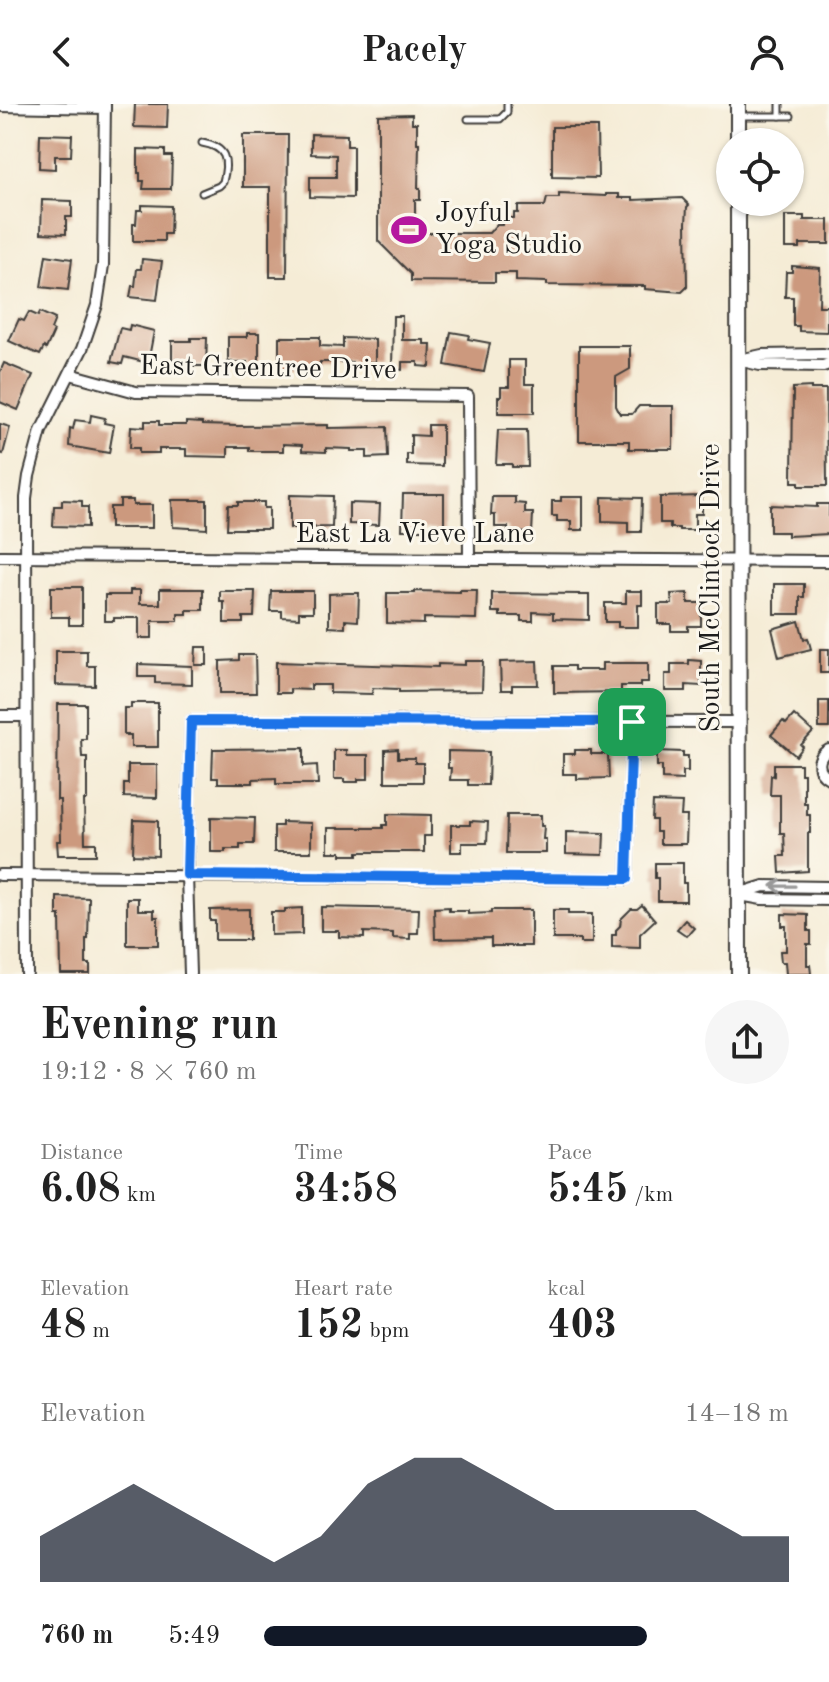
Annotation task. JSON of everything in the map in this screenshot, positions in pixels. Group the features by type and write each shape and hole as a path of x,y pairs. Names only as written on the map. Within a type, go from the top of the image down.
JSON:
{"main road":[{"name":"South McClintock Drive","path":"738,216 739,974"}],"street":[{"path":"0,106 105,106 101,282 91,324 35,450 26,498 27,974"},
{"path":"738,360 762,355 829,355"},
{"path":"738,360 760,365 829,364"},
{"name":"East Greentree Drive","path":"70,374 136,392 468,396 469,559"},
{"name":"East La Vieve Lane","path":"0,556 829,561"},
{"path":"0,716 26,716"},
{"path":"190,974 187,875 191,721 737,722"},
{"path":"0,875 627,879 632,722"},
{"path":"829,750 819,763 821,772 829,778"},
{"path":"738,894 764,886 829,887"},
{"path":"738,894 760,899 829,900"}],"lane":[{"path":"468,119 500,119 507,112 507,104"},
{"path":"780,104 780,116"},
{"path":"738,110 791,116"},
{"path":"202,143 219,148 225,158 223,182 202,193"}],"building":[{"path":"135,104 168,104 167,128 134,127"},
{"path":"412,114 412,123 417,123 419,143 420,200 415,200 415,219 422,219 422,233 489,233 496,225 502,225 502,218 514,218 518,206 545,206 547,198 559,198 559,194 619,194 619,198 633,200 682,198 689,205 686,223 687,287 682,292 645,289 645,286 547,285 547,282 516,281 516,273 495,273 495,282 411,281 411,274 378,241 378,115"},
{"path":"552,127 597,127 598,178 552,177"},
{"path":"40,134 72,135 71,156 55,156 55,169 39,168"},
{"path":"311,134 347,135 347,146 353,146 353,198 310,197 310,177 336,177 336,155 311,154"},
{"path":"243,135 288,135 287,277 270,277 270,187 243,187"},
{"path":"138,149 165,150 165,156 172,156 171,189 143,189 144,181 140,181 138,173"},
{"path":"42,200 72,201 72,217 66,217 66,234 41,233"},
{"path":"142,205 171,206 170,234 164,234 164,241 133,241 133,224 136,224 137,210 142,210"},
{"path":"785,216 829,220 829,244 800,244 800,248 785,248"},
{"path":"46,255 72,259 68,290 41,287"},
{"path":"142,259 162,261 157,300 130,297"},
{"path":"792,266 820,268 819,306 827,306 827,332 799,331 799,326 793,326 793,297 785,297 786,272 792,272"},
{"path":"29,312 38,316 40,312 55,319 51,329 54,331 40,355 9,341 19,319 24,321"},
{"path":"393,316 402,316 402,340 424,340 424,344 431,344 430,367 418,366 418,362 402,362 402,370 392,369"},
{"path":"130,325 154,331 148,363 124,357 122,364 111,362 120,328 129,330"},
{"path":"451,332 490,343 484,372 445,365"},
{"path":"247,333 259,333 259,367 247,367 247,362 228,362 228,337 247,337"},
{"path":"279,337 320,337 320,346 343,347 343,338 375,339 375,362 362,362 362,368 352,368 352,362 320,362 311,364 311,369 279,368"},
{"path":"191,338 207,338 206,366 172,366 172,341 191,341"},
{"path":"579,346 630,346 630,369 616,377 616,406 620,414 632,414 639,406 673,406 673,449 629,449 629,441 579,441"},
{"path":"509,360 525,360 525,384 534,384 534,413 498,413 501,387 509,387"},
{"path":"4,363 33,375 18,410 0,402 0,372"},
{"path":"793,388 826,389 827,486 799,486 799,482 792,482"},
{"path":"91,415 105,418 104,423 114,425 109,453 69,446 70,428 73,429 75,420 90,422"},
{"path":"145,421 159,421 159,425 186,425 186,422 237,426 387,427 388,457 367,458 367,451 351,449 302,451 302,445 283,444 283,451 249,451 249,447 228,447 228,457 186,456 186,449 139,453 139,448 130,448 131,426 145,427"},
{"path":"0,424 10,427 3,454 0,453"},
{"path":"428,425 442,425 442,466 407,465 407,454 411,454 411,435 428,436"},
{"path":"498,430 527,430 528,467 496,464"},
{"path":"403,494 444,494 444,530 402,530"},
{"path":"290,495 333,496 332,527 290,528"},
{"path":"702,496 702,514 695,514 695,530 679,530 670,528 670,523 660,523 660,497"},
{"path":"492,497 515,497 515,503 525,504 525,513 533,513 532,533 508,532 508,527 495,527 495,515 491,515"},
{"path":"561,497 583,497 583,530 571,530 571,521 557,521 557,516 552,516 552,501 561,501"},
{"path":"602,497 642,498 641,532 628,532 628,522 602,521"},
{"path":"62,500 82,501 82,507 88,507 88,527 53,526 54,506 62,506"},
{"path":"120,500 133,500 133,505 152,505 152,528 110,528 110,507 120,507"},
{"path":"172,500 207,500 207,529 173,527"},
{"path":"238,502 264,502 264,508 269,508 269,529 227,529 228,505 238,505"},
{"path":"349,503 380,504 379,525 349,524"},
{"path":"817,504 829,504 829,534 788,536 788,532 770,532 770,505 817,507"},
{"path":"774,584 804,584 800,614 774,614"},
{"path":"51,587 82,587 82,625 69,625 69,617 51,617"},
{"path":"160,589 203,589 203,610 187,610 187,614 178,614 178,621 152,621 152,638 139,638 139,618 105,621 105,595 130,595 130,590 140,590 140,604 160,604"},
{"path":"477,590 476,619 424,618 424,624 387,623 387,593"},
{"path":"220,591 255,591 254,617 243,617 243,623 224,623 224,602 220,602"},
{"path":"271,591 313,591 313,612 299,612 299,618 282,617 282,611 270,611"},
{"path":"626,591 642,591 642,605 638,605 638,627 618,627 618,622 605,622 605,603 626,603"},
{"path":"359,593 358,621 345,620 345,628 329,627 329,594"},
{"path":"492,593 589,595 589,620 553,619 553,613 533,612 533,621 521,621 521,616 500,616 500,612 492,612"},
{"path":"688,593 688,603 701,603 701,626 688,626 688,631 671,631 671,624 658,624 658,604 672,604 671,594"},
{"path":"799,621 804,639 808,638 811,649 779,657 772,629"},
{"path":"196,647 207,647 207,665 195,665"},
{"path":"820,649 829,649 829,673 820,673"},
{"path":"56,651 87,651 87,666 95,666 95,686 56,685"},
{"path":"239,655 255,655 256,693 220,693 220,661 239,660"},
{"path":"689,660 701,661 701,686 686,685 686,691 665,691 665,674 671,674 671,664 689,664"},
{"path":"465,661 483,661 482,691 399,692 399,689 373,688 372,694 330,693 330,685 311,685 311,690 290,689 290,693 276,693 276,662 438,667 438,664 465,665"},
{"path":"537,661 538,685 512,685 512,690 501,690 500,662"},
{"path":"602,663 648,663 648,682 640,682 640,686 621,686 621,692 554,693 554,666 602,670"},
{"path":"138,664 192,666 192,684 155,683 155,677 138,677"},
{"path":"819,701 829,701 829,728 819,728"},
{"path":"131,703 158,703 158,747 131,747 131,735 124,735 124,708 131,708"},
{"path":"58,704 86,704 86,739 81,739 82,757 87,757 85,843 96,843 96,855 58,855 57,841 61,841 60,800 57,800"},
{"path":"794,715 813,732 796,756 771,735 783,721 786,724"},
{"path":"304,748 304,766 317,765 318,784 276,784 276,778 253,779 253,783 218,783 218,778 212,778 213,749"},
{"path":"398,749 398,758 415,758 415,763 423,763 423,782 385,782 385,750"},
{"path":"334,750 346,750 346,755 368,755 368,779 344,782 344,779 334,779"},
{"path":"575,750 608,754 609,778 577,779 577,774 563,774 563,754 575,754"},
{"path":"448,751 489,752 488,785 468,785 468,780 450,780"},
{"path":"657,751 683,752 683,756 688,756 688,771 683,771 683,780 662,779 662,766 657,766"},
{"path":"774,764 801,764 804,803 807,803 807,815 810,815 808,871 780,873 779,856 785,856 784,833 780,833 780,795 770,795"},
{"path":"128,765 157,765 157,798 124,797"},
{"path":"653,802 682,803 681,816 687,816 686,844 660,844 656,820 652,820"},
{"path":"387,814 431,815 431,836 424,836 424,852 341,855 341,852 328,852 328,828 383,828 387,825"},
{"path":"507,815 541,815 546,853 506,853"},
{"path":"211,817 255,818 254,844 240,844 240,849 225,849 225,852 211,852"},
{"path":"134,820 158,821 158,856 133,855"},
{"path":"470,821 488,822 487,843 462,843 462,852 451,852 451,825 470,825"},
{"path":"282,822 311,823 311,852 274,852 274,826 282,826"},
{"path":"566,832 604,833 603,855 566,854"},
{"path":"655,863 683,863 686,901 658,901"},
{"path":"57,897 89,898 86,964 90,964 90,974 61,974"},
{"path":"127,898 138,898 138,910 154,910 154,917 158,917 158,945 127,945"},
{"path":"642,905 655,920 640,934 640,948 612,947 612,935 616,935 621,919 631,909"},
{"path":"321,907 419,909 418,933 410,933 410,939 393,938 393,933 364,932 364,938 339,937 339,931 321,931"},
{"path":"449,907 449,911 468,911 468,914 491,913 491,910 531,910 531,946 491,946 491,938 435,939 434,908"},
{"path":"302,908 302,934 271,935 271,912"},
{"path":"249,909 249,940 215,940 215,921 210,921 210,910"},
{"path":"553,910 568,910 568,914 592,914 592,943 580,943 580,939 553,939"},
{"path":"782,914 808,915 811,944 807,944 807,965 810,965 811,974 786,974 780,951 786,951 786,926 782,926"},
{"path":"685,920 694,928 687,936 677,929"}],"place":[{"name":"Joyful Yoga Studio","path":"409,230"}],"route":[{"path":"191,721 632,722 627,879 187,875 191,721"}]}
